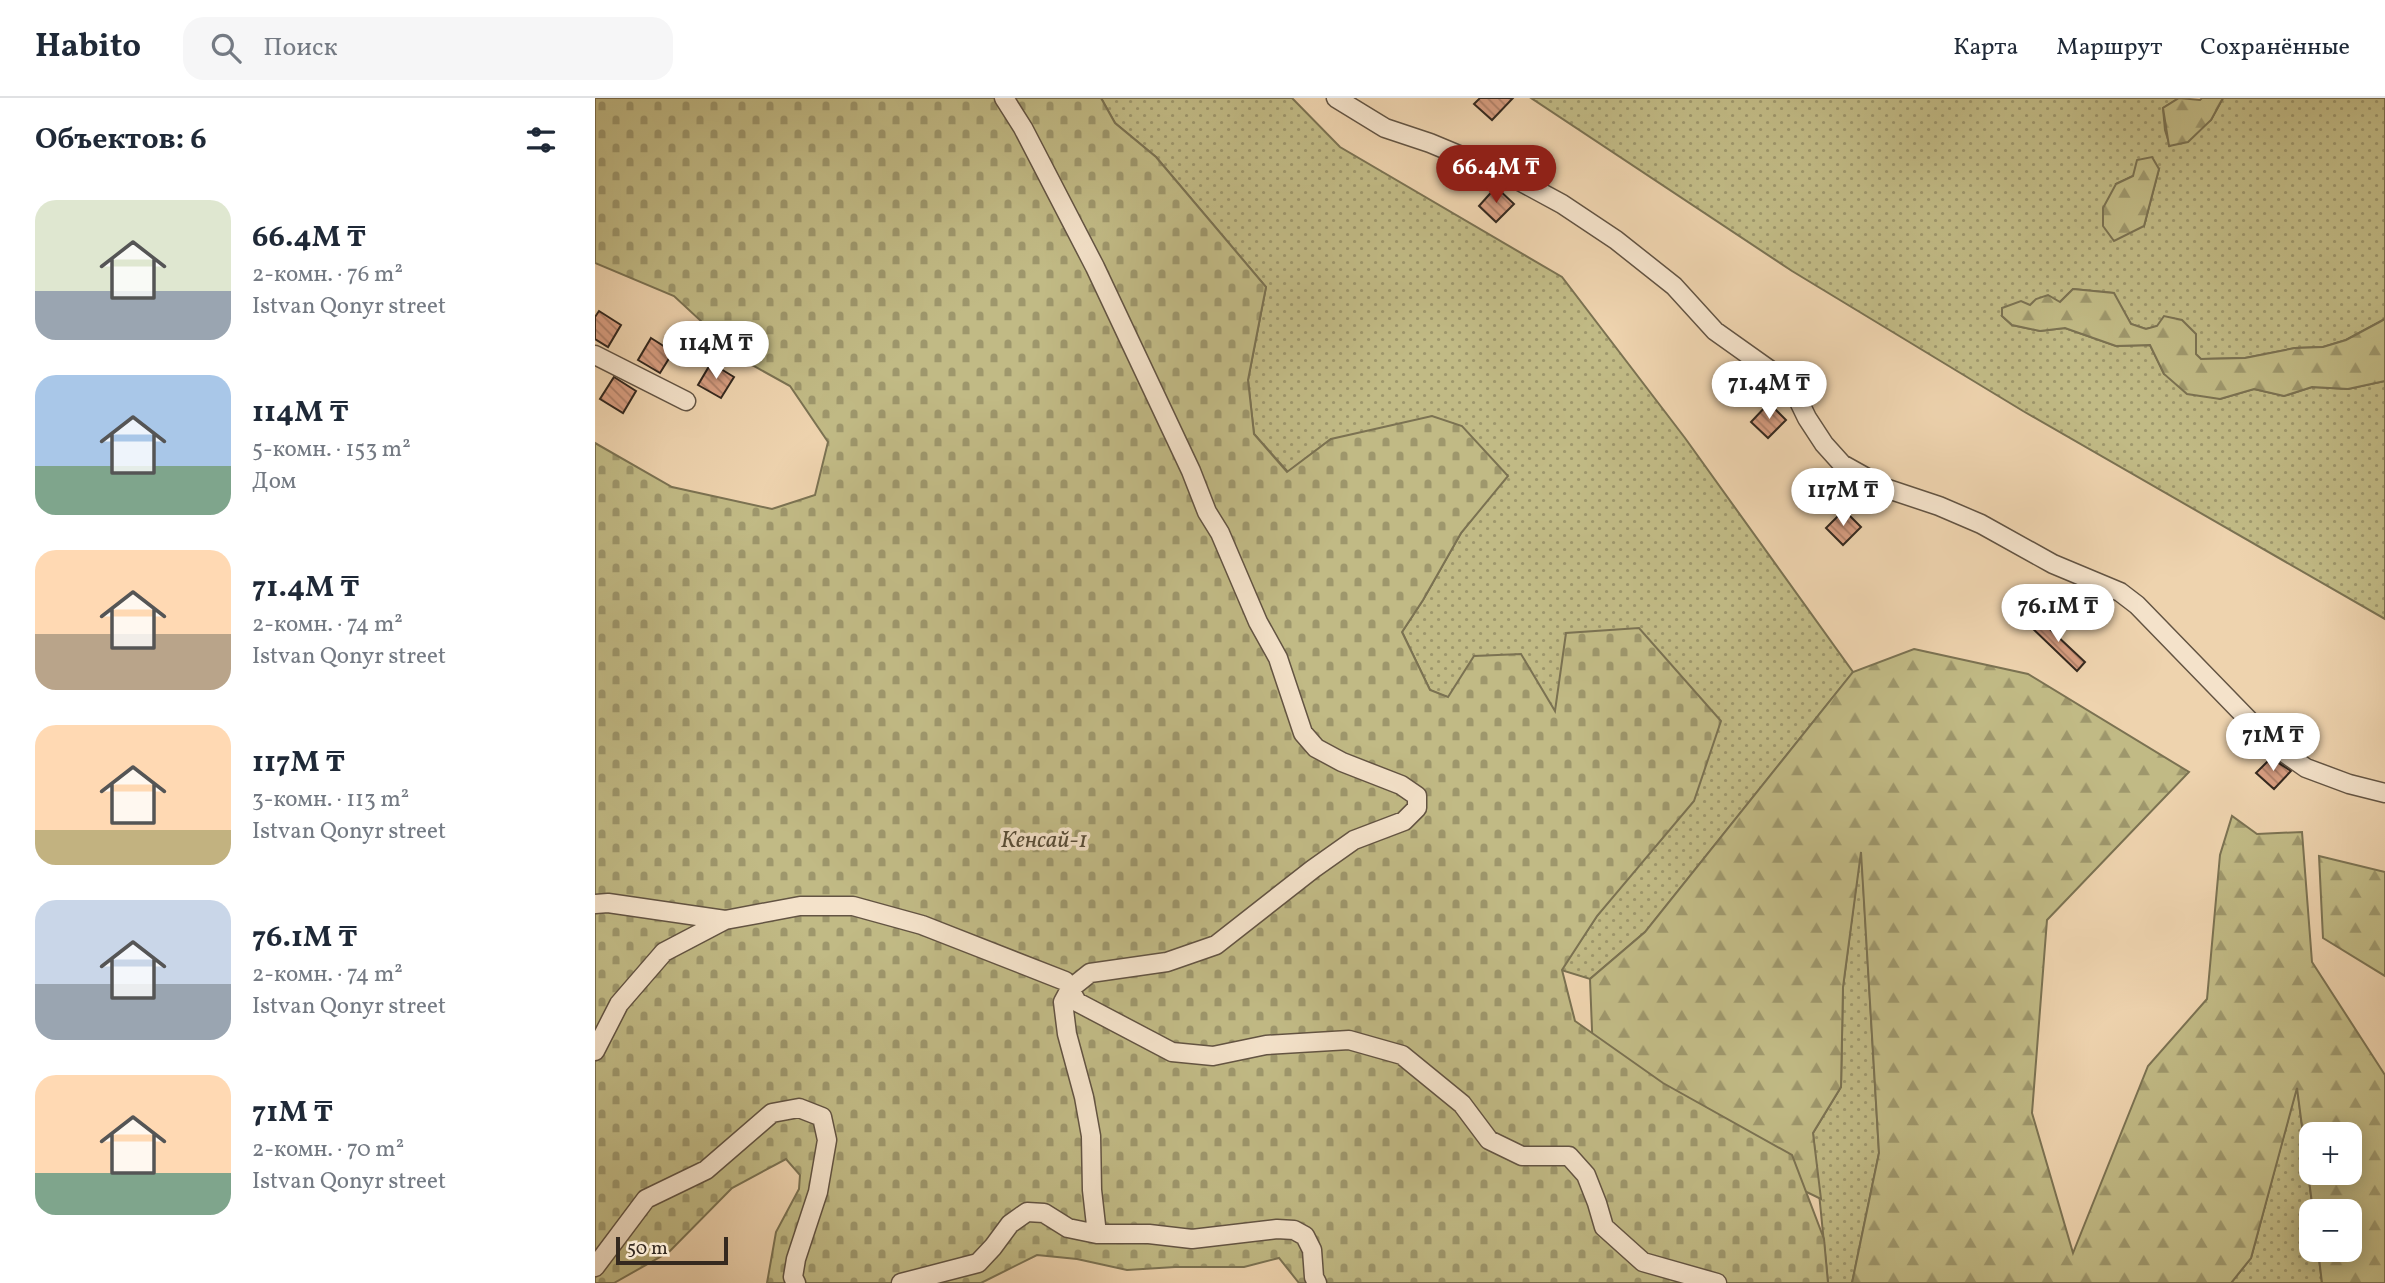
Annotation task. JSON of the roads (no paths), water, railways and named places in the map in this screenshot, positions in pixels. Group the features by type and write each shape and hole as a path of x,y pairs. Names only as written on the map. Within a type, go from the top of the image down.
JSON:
{"street":[{"path":"1004,98 1023,128 1095,267 1191,471 1207,512 1220,533 1258,621 1278,657 1303,733 1316,748 1342,762 1401,785 1417,796 1417,808 1404,821 1355,840 1313,869 1216,945 1167,962 1090,973 1070,989 1063,1002 1067,1034 1084,1097 1091,1136 1092,1190 1097,1234"},
{"path":"1336,98 1385,128 1430,143 1514,178 1562,204 1616,240 1674,286 1715,331 1791,385 1824,444 1842,464 1885,488 1939,506 1981,524 2053,564 2120,592 2137,605 2273,745 2307,768 2385,793"},
{"path":"595,355 685,401"},
{"path":"595,904 621,904 725,920"},
{"path":"595,1051 619,1004 664,952 725,920 800,906 853,906 922,925 1028,964 1065,981 1077,1002 1172,1052 1213,1056 1266,1045 1349,1040 1402,1055 1462,1104 1489,1140 1522,1156 1569,1156 1586,1175 1604,1227 1643,1262 1717,1283"},
{"path":"595,1267 646,1199 706,1170 772,1113 799,1108 823,1117 827,1140 818,1192 796,1259 793,1277 796,1283"},
{"path":"901,1283 978,1263 1010,1224 1027,1212 1044,1213 1068,1228 1097,1234 1149,1234 1192,1239 1277,1229 1294,1230 1305,1236 1312,1250 1317,1283"}],"park label":[{"name":"Кенсай-1","path":"1044,839"}]}
